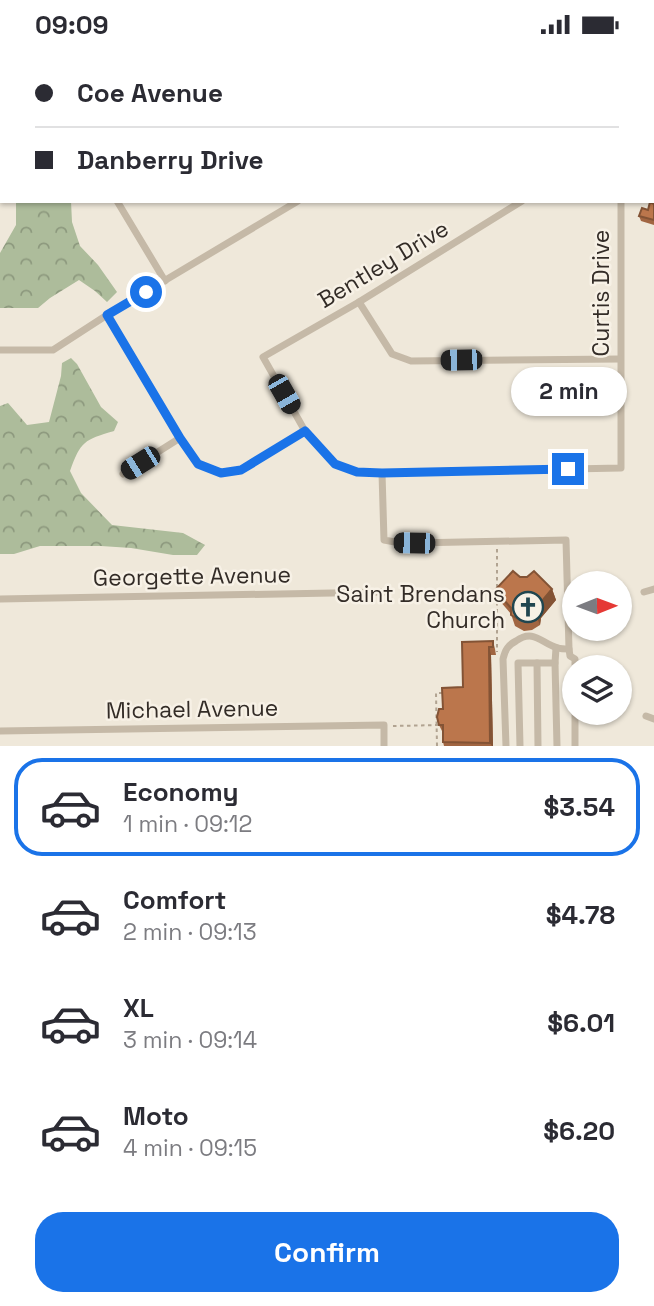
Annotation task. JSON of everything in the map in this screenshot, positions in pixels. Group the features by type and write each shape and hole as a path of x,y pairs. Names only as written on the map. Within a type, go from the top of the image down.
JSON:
{"street":[{"path":"118,203 165,281"},
{"path":"0,350 53,350 296,203"},
{"name":"Bentley Drive","path":"305,431 263,357 359,302 519,203"},
{"name":"Curtis Drive","path":"382,473 621,468 621,203"},
{"path":"359,302 392,354 411,361 620,359"},
{"path":"107,315 198,464 221,473 241,470 305,431 335,464 357,472 382,473 384,540 566,540 570,655"},
{"path":"123,474 180,438"},
{"path":"644,592 654,589"},
{"name":"Georgette Avenue","path":"0,599 385,592"},
{"path":"506,746 504,662 508,646 519,638 528,636 540,638 556,648 569,649"},
{"path":"556,648 557,746"},
{"path":"504,662 555,663"},
{"path":"519,663 520,746"},
{"path":"537,663 538,746"},
{"name":"Michael Avenue","path":"0,731 384,725 384,746"},
{"path":"575,725 575,746"}],"path":[{"path":"496,541 497,650"},
{"path":"437,746 436,693 446,693"},
{"path":"393,726 438,725"}],"green space":[{"path":"16,203 71,203 72,222 80,246 98,265 117,292 107,302 79,280 38,308 0,308 0,253 16,225"},
{"path":"71,358 101,407 118,422 114,431 90,440 77,453 70,471 81,493 112,525 183,533 205,545 197,555 173,555 101,546 40,546 14,554 0,554 0,406 8,403 27,425 49,422 62,363"}],"building":[{"path":"650,203 654,204 654,220 639,216 642,208 648,210"},
{"path":"513,571 520,577 527,577 534,571 552,589 537,607 536,615 528,620 520,620 511,615 511,608 495,590"},
{"path":"493,641 493,647 489,647 490,743 443,742 443,725 439,725 437,717 439,709 443,709 442,688 463,687 462,642"}],"place":[{"name":"Saint Brendans Church","path":"528,607"}],"route":[{"path":"146,292 107,315 198,464 221,473 241,470 305,431 335,464 357,472 568,469"}]}
